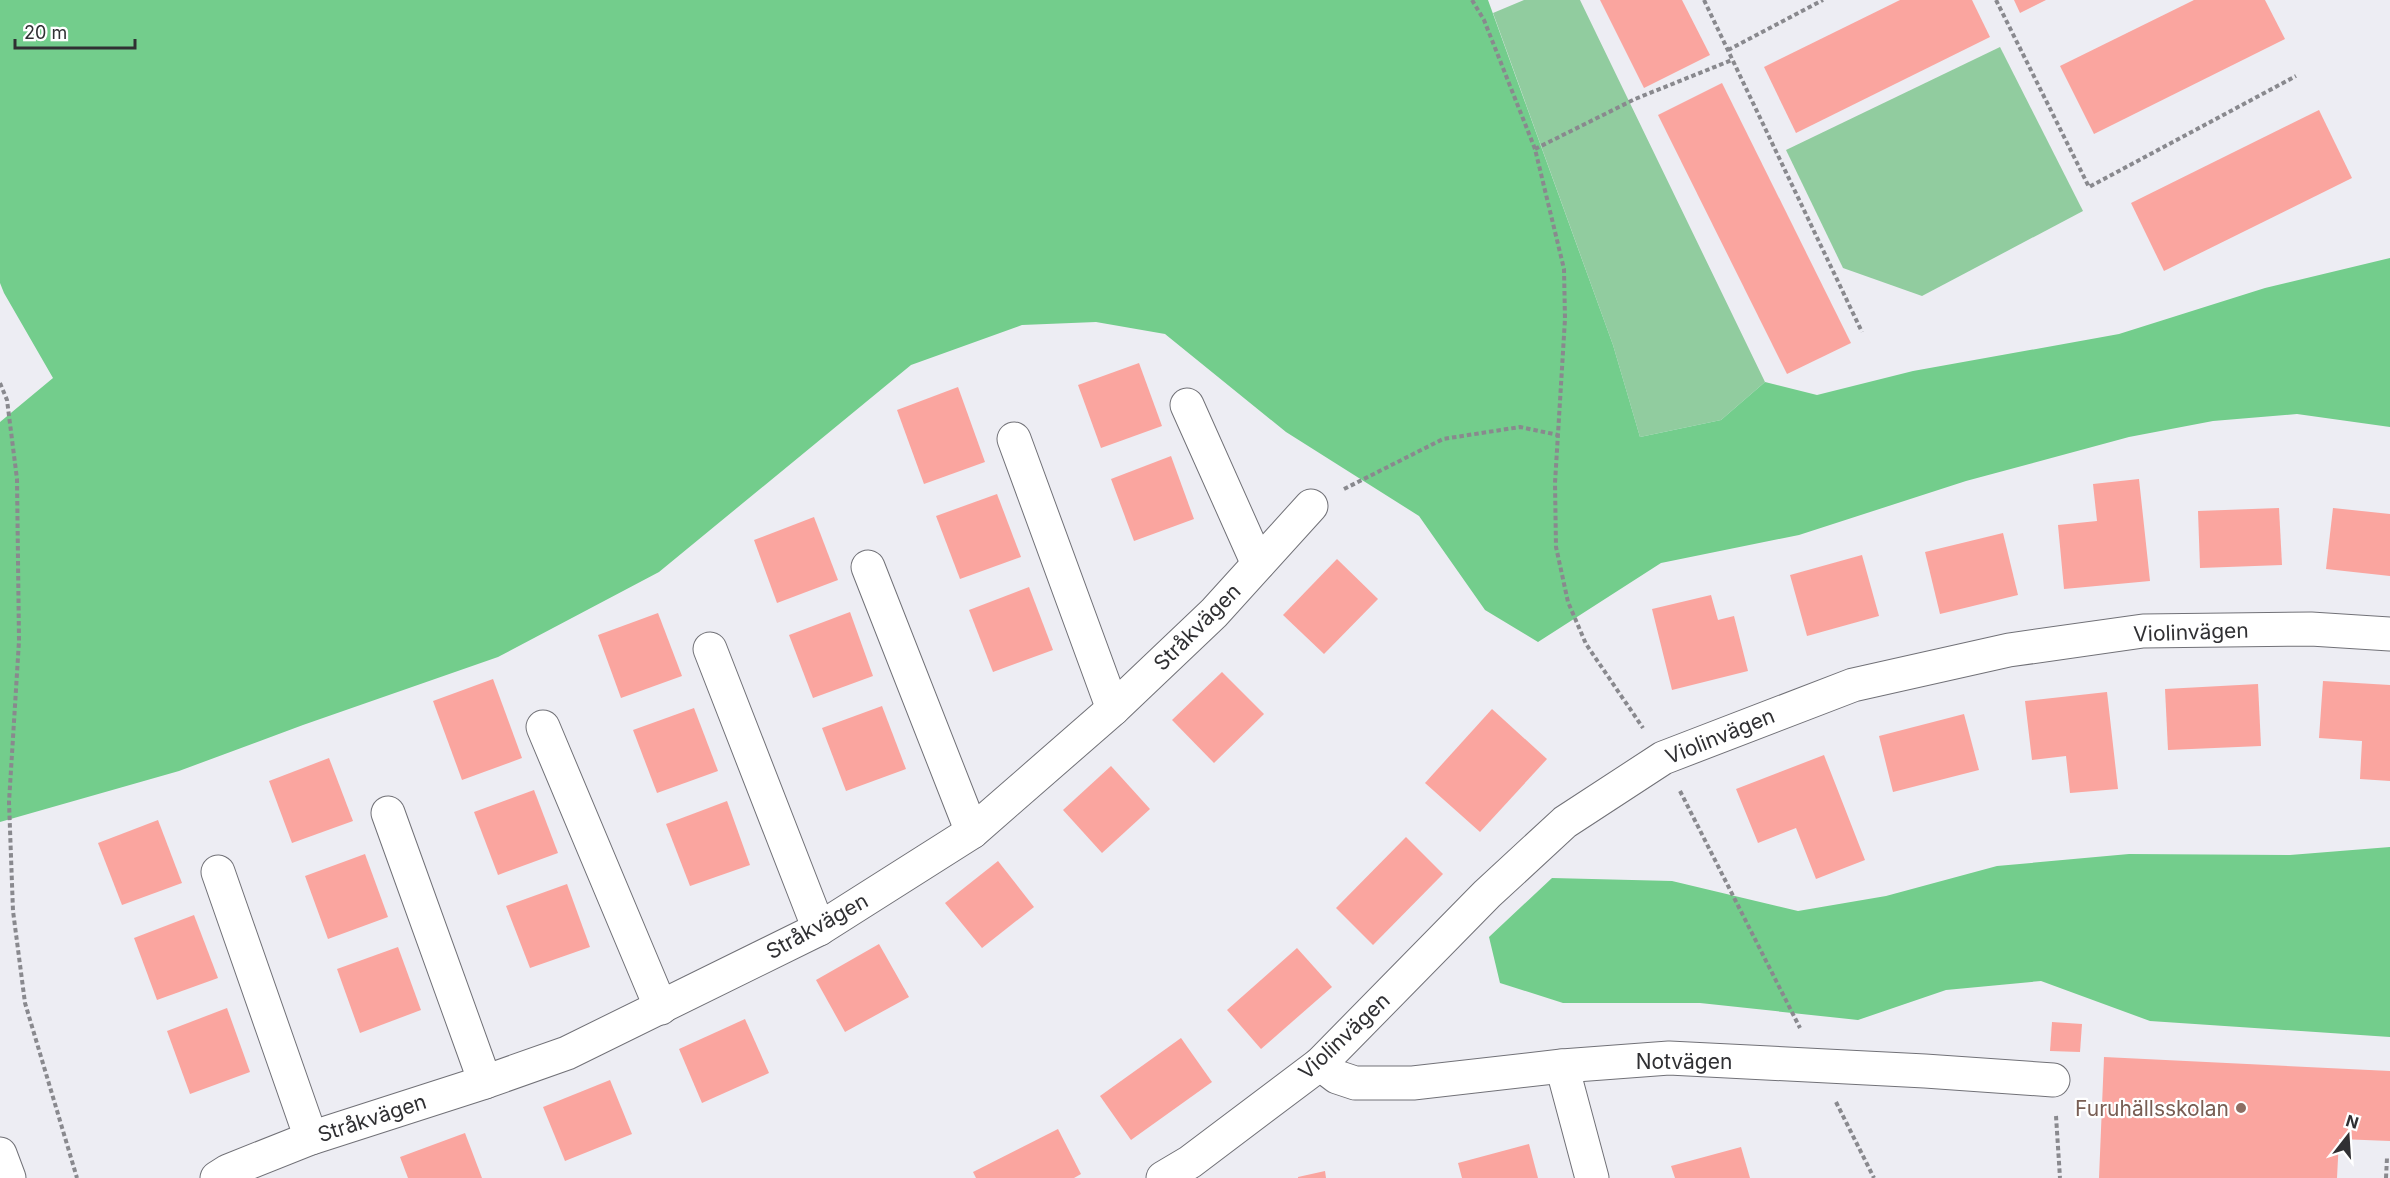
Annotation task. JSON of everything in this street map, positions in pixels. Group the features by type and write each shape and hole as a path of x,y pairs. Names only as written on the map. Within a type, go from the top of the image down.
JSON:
{"street":[{"path":"1187,405 1258,564"},
{"path":"1014,439 1113,709"},
{"name":"Stråkvägen","path":"217,1178 228,1171 311,1138 567,1053 819,929 972,831 1113,709 1214,613 1311,506"},
{"path":"868,567 972,831"},
{"name":"Violinvägen","path":"1183,1173 1320,1064 1487,894 1565,822 1663,758 1853,685 2009,650 2143,631 2311,629 2390,634"},
{"path":"710,649 819,929"},
{"path":"543,727 661,1008"},
{"path":"388,813 485,1082"},
{"path":"218,872 311,1138"},
{"name":"Notvägen","path":"1320,1064 1337,1077 1355,1083 1413,1083 1562,1065 1669,1058 2053,1080"},
{"path":"1562,1065 1592,1178"},
{"path":"0,1154 9,1178"}],"path":[{"path":"1472,0 1484,20 1535,149 1564,269 1565,319 1555,483 1556,547 1568,602 1586,644 1663,758 1874,1178"},
{"path":"1704,0 1862,332"},
{"path":"1728,50 1823,0"},
{"path":"1996,0 2089,187 2296,76"},
{"path":"1535,149 1635,99 1732,60"},
{"path":"0,383 7,400 17,491 19,641 9,802 13,911 25,1003 77,1178"},
{"path":"1311,506 1443,439 1520,427 1558,435"},
{"path":"2053,1080 2061,1178"},
{"path":"2386,1178 2387,1158"}],"green space":[{"path":"0,0 1488,0 1613,345 1640,437 1721,420 1765,382 1817,395 1913,371 2119,334 2265,288 2390,258 2390,427 2297,414 2213,421 2129,437 1966,481 1799,535 1661,563 1538,642 1485,610 1419,516 1286,432 1165,334 1096,322 1022,325 911,365 659,572 498,657 179,771 0,822 0,422 53,378 0,283"},
{"path":"1524,0 1580,0 1765,382 1721,420 1640,437 1613,345 1493,13"},
{"path":"2000,47 2083,211 1922,296 1843,268 1786,150"},
{"path":"2390,847 2390,1037 2150,1021 2041,981 1946,990 1858,1020 1700,1003 1563,1003 1500,983 1489,937 1552,878 1672,881 1798,911 1886,896 1997,866 2129,854 2290,855"}],"building":[{"path":"1600,0 1682,0 1710,55 1644,88"},
{"path":"1900,0 1972,0 1990,37 1796,133 1764,67"},
{"path":"2014,0 2046,0 2020,13"},
{"path":"2194,0 2265,0 2285,39 2094,134 2060,66"},
{"path":"1722,83 1851,343 1787,374 1658,115"},
{"path":"2319,110 2352,178 2164,271 2131,203"},
{"path":"1139,363 1162,426 1101,448 1078,385"},
{"path":"958,387 985,462 924,484 897,410"},
{"path":"1171,456 1194,519 1134,541 1111,479"},
{"path":"2139,479 2150,581 2064,589 2058,525 2097,521 2093,484"},
{"path":"997,494 1021,557 960,579 936,516"},
{"path":"2279,508 2282,565 2200,568 2198,511"},
{"path":"2333,508 2390,514 2390,576 2326,569"},
{"path":"814,517 838,580 777,603 754,540"},
{"path":"2003,533 2018,595 1940,614 1925,552"},
{"path":"1862,555 1879,616 1807,636 1790,575"},
{"path":"1337,559 1378,599 1324,654 1283,615"},
{"path":"1029,587 1053,650 993,672 969,610"},
{"path":"1711,595 1718,620 1734,616 1748,671 1672,690 1652,609"},
{"path":"850,612 873,676 813,698 789,635"},
{"path":"658,613 682,676 621,698 598,635"},
{"path":"1222,672 1264,714 1214,763 1172,720"},
{"path":"493,679 522,758 462,780 433,701"},
{"path":"2323,681 2390,685 2390,781 2360,779 2362,741 2319,738"},
{"path":"2258,684 2261,746 2168,750 2165,689"},
{"path":"2107,692 2118,789 2070,793 2066,756 2032,760 2025,701"},
{"path":"882,706 906,769 846,791 822,728"},
{"path":"694,708 718,771 657,793 633,730"},
{"path":"1492,709 1547,759 1480,832 1425,783"},
{"path":"1964,714 1979,770 1893,792 1879,736"},
{"path":"1824,755 1865,860 1816,879 1796,828 1758,843 1736,789"},
{"path":"329,758 353,821 292,843 269,781"},
{"path":"1111,766 1150,809 1102,853 1063,810"},
{"path":"534,790 558,853 498,875 474,812"},
{"path":"727,801 750,865 690,886 666,824"},
{"path":"158,820 182,883 122,905 98,843"},
{"path":"1406,837 1443,874 1373,945 1336,908"},
{"path":"365,854 388,917 328,939 305,876"},
{"path":"998,861 1034,907 982,948 945,903"},
{"path":"567,884 590,947 530,968 506,906"},
{"path":"194,915 218,978 157,1000 134,938"},
{"path":"879,944 909,997 845,1032 816,980"},
{"path":"398,947 421,1010 360,1033 337,969"},
{"path":"1297,948 1332,987 1261,1049 1227,1010"},
{"path":"227,1008 250,1072 190,1094 167,1031"},
{"path":"745,1019 769,1073 702,1103 679,1049"},
{"path":"2052,1022 2082,1024 2080,1052 2050,1051"},
{"path":"1181,1038 1212,1082 1131,1140 1100,1096"},
{"name":"Furuhällsskolan","path":"2104,1057 2390,1071 2390,1141 2339,1139 2337,1178 2099,1178"},
{"path":"610,1080 632,1134 565,1161 543,1107"},
{"path":"1058,1129 1081,1174 1074,1178 976,1178 973,1172"},
{"path":"465,1133 482,1178 408,1178 400,1157"},
{"path":"1529,1144 1538,1178 1462,1178 1458,1163"},
{"path":"1741,1147 1750,1178 1675,1178 1671,1166"},
{"path":"1325,1171 1326,1178 1298,1178 1298,1177"}],"place":[{"name":"Furuhällsskolan","path":"2241,1108"}]}
